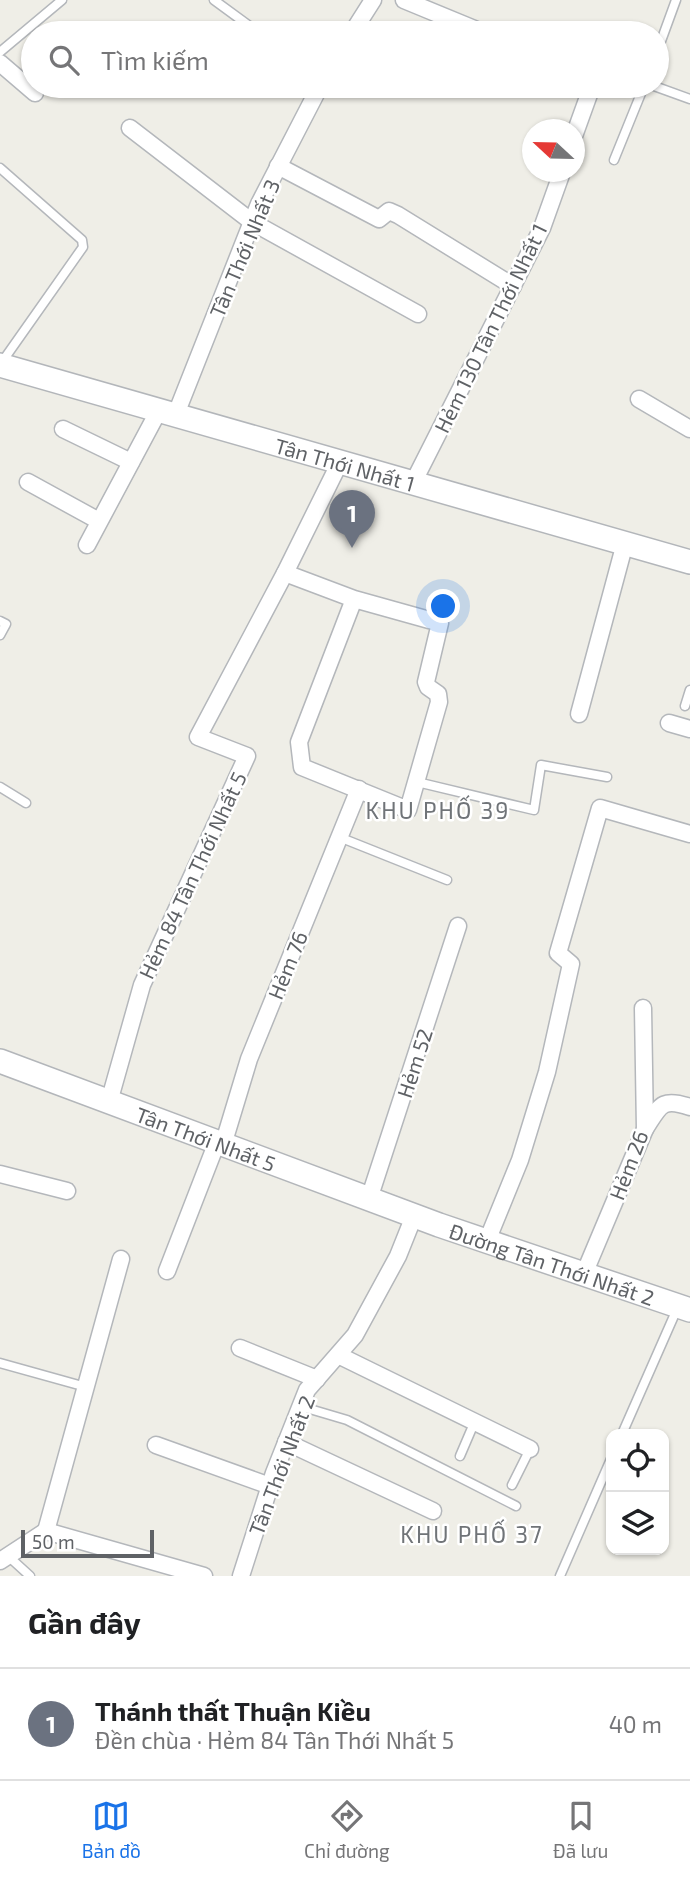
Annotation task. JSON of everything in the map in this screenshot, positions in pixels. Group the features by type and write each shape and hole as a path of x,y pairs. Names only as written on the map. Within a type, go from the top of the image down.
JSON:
{"street":[{"path":"360,21 373,0"},
{"path":"404,0 455,21"},
{"path":"0,63 21,81"},
{"name":"Tân Thới Nhất 3","path":"87,545 131,462 168,412 252,222 314,98"},
{"path":"581,119 588,98"},
{"path":"130,128 252,222 418,314"},
{"path":"278,166 379,219 389,211 398,215 513,286"},
{"name":"Hẻm 130 Tân Thới Nhất 1","path":"413,482 542,228 558,182"},
{"name":"Tân Thới Nhất 1","path":"0,365 690,562"},
{"path":"639,399 690,429"},
{"path":"63,429 131,462"},
{"name":"Hẻm 84 Tân Thới Nhất 5","path":"109,1102 142,985 247,756 198,737 285,573 340,461"},
{"path":"28,482 99,521"},
{"path":"579,714 625,543"},
{"path":"285,573 354,599 440,623 426,682 428,687 438,694 439,702 408,810 302,767 299,742 354,599"},
{"path":"669,723 690,729"},
{"name":"Hẻm 76","path":"167,1271 220,1143 249,1059 359,789"},
{"path":"487,1241 520,1160 547,1072 571,964 558,953 600,808 690,834"},
{"name":"Hẻm 52","path":"369,1199 458,926"},
{"name":"Hẻm 26","path":"584,1274 645,1129 643,1008"},
{"name":"Tân Thới Nhất 5","path":"0,1062 414,1216"},
{"path":"645,1129 665,1103 673,1101 690,1107"},
{"path":"0,1174 67,1191"},
{"name":"Đường Tân Thới Nhất 2","path":"414,1216 684,1309"},
{"name":"Tân Thới Nhất 2","path":"241,1576 270,1486 303,1407 307,1390 355,1335 398,1256 414,1216"},
{"path":"3,1558 46,1531 121,1259"},
{"path":"240,1348 317,1378"},
{"path":"338,1354 530,1449"},
{"path":"286,1443 433,1511"},
{"path":"156,1446 270,1486"},
{"path":"46,1531 204,1576"}],"lane":[{"path":"37,21 62,0"},
{"path":"214,0 242,21"},
{"path":"668,21 676,0"},
{"path":"0,52 21,34"},
{"path":"669,91 690,99"},
{"path":"614,160 639,98"},
{"path":"0,168 82,240 83,247 0,365"},
{"path":"0,621 6,624 0,635"},
{"path":"685,706 690,690"},
{"path":"417,782 534,810 541,765 607,777"},
{"path":"0,787 26,803"},
{"path":"339,836 447,880"},
{"path":"624,1429 684,1309"},
{"path":"0,1363 86,1387"},
{"path":"303,1407 347,1420 516,1506"},
{"path":"460,1456 475,1421"},
{"path":"512,1485 530,1449"},
{"path":"560,1576 606,1470"},
{"path":"3,1558 30,1576"}],"place":[{"name":"Thánh thất Thuận Kiều","path":"352,548"}],"district":[{"name":"KHU PHỐ 39","path":"438,810"},
{"name":"KHU PHỐ 37","path":"472,1534"}]}
